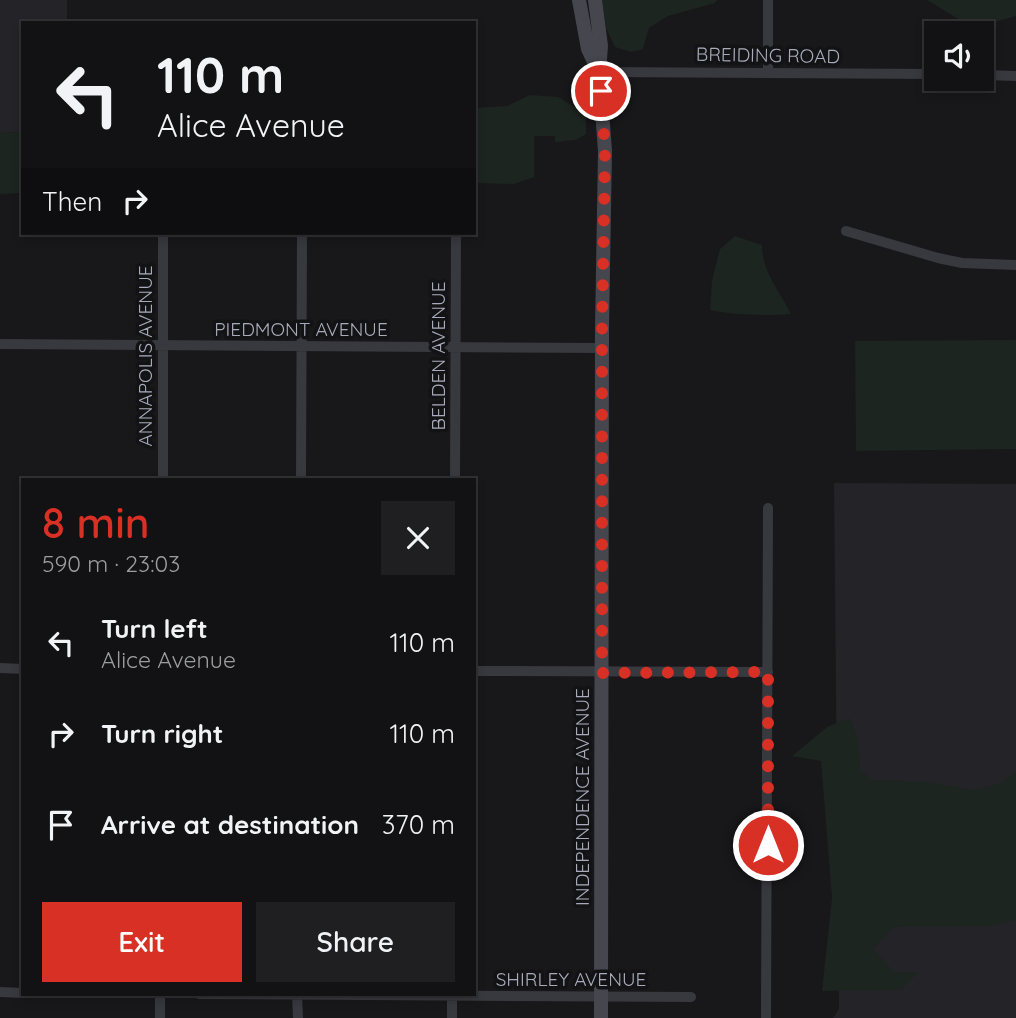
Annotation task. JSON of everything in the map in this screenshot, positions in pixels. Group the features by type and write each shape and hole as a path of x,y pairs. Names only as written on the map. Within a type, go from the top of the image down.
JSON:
{"street":[{"name":"INDEPENDENCE AVENUE","path":"579,0 588,49 599,72"},
{"name":"INDEPENDENCE AVENUE","path":"595,0 601,46 599,72 605,151 601,1018"},
{"path":"768,0 768,73"},
{"name":"BREIDING ROAD","path":"599,72 924,74"},
{"path":"994,75 1016,76"},
{"path":"846,231 962,263 1016,265"},
{"name":"ANNAPOLIS AVENUE","path":"163,235 163,478"},
{"path":"301,478 302,235"},
{"name":"BELDEN AVENUE","path":"455,478 456,235"},
{"name":"PIEDMONT AVENUE","path":"0,345 602,348"},
{"path":"766,1018 768,508"},
{"path":"0,668 21,668"},
{"path":"476,671 768,672"},
{"path":"0,992 21,993"},
{"name":"SHIRLEY AVENUE","path":"476,995 691,997"},
{"path":"160,996 160,1018"},
{"path":"297,996 298,1018"},
{"path":"452,996 452,1018"}],"shaded area":[{"path":"0,0 67,0 67,21 21,21 21,132 0,133"},
{"path":"602,0 717,0 715,3 668,16 649,28 643,49 631,52 615,47 606,28"},
{"path":"927,0 1016,0 1016,16 994,22 960,20"},
{"path":"530,95 558,97 586,114 586,134 576,140 555,142 555,136 534,136 534,177 514,184 476,183 476,108 507,106"},
{"path":"21,132 21,193 0,194 0,133"},
{"path":"735,236 762,245 768,273 791,314 750,315 710,310 712,281 720,249"},
{"path":"1016,340 1016,449 856,451 855,341"},
{"path":"834,483 1016,484 1016,1018 833,1018 839,1009"},
{"path":"850,718 858,741 860,770 871,780 929,782 973,790 1002,783 1016,771 1016,920 990,926 893,927 873,949 894,972 918,973 901,990 822,991 832,898 821,761 792,756 827,727"}],"route":[{"path":"601,91 605,151 602,673 768,672 768,845"}]}
